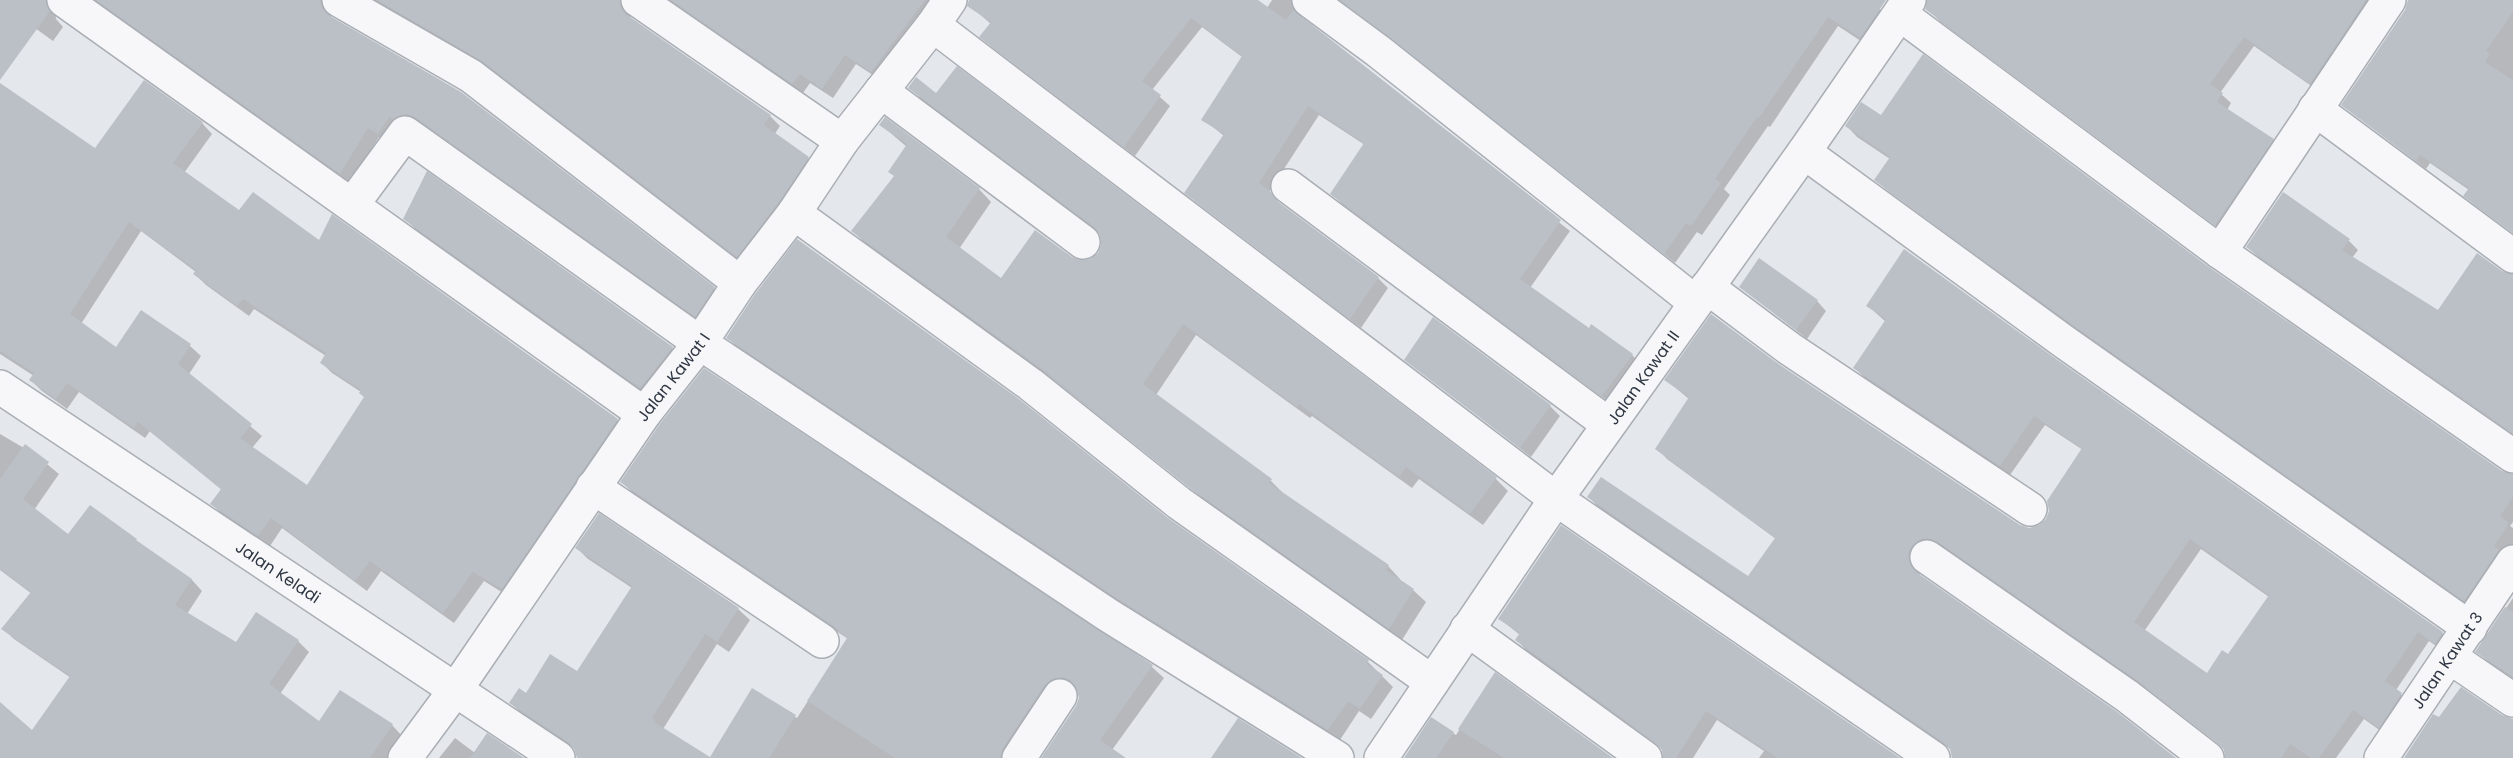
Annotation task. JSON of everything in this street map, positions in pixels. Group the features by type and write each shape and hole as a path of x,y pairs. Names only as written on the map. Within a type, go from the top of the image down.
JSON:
{"street":[{"path":"64,0 645,414"},
{"path":"339,0 471,76 740,283"},
{"path":"638,0 842,141"},
{"path":"1309,0 1701,294 1790,349 2030,509"},
{"path":"2220,252 2389,0"},
{"path":"1905,7 2220,252 2513,456"},
{"name":"Jalan Kawat II","path":"1381,758 1608,424 1804,152 1905,7"},
{"path":"941,13 1556,499 1933,758"},
{"name":"Jalan Kawat I","path":"405,758 456,689 645,414 700,344 740,283 794,213 842,141 941,13"},
{"path":"881,91 1083,242"},
{"path":"2315,109 2513,256"},
{"path":"352,205 405,133 700,344 1107,615 1337,758"},
{"path":"1804,152 2073,348 2470,628"},
{"path":"1288,186 1608,424"},
{"path":"794,213 1030,384 1179,503 1432,682"},
{"name":"Jalan Keladi","path":"0,387 558,758"},
{"path":"593,487 822,641"},
{"path":"1926,557 2127,696 2208,758"},
{"name":"Jalan Kawat 3","path":"2380,758 2513,562"},
{"path":"1467,629 1645,758"},
{"path":"2450,657 2513,700"},
{"path":"1019,758 1060,696"}],"building":[{"path":"0,0 46,0 50,11 0,80"},
{"path":"96,0 320,0 323,9 330,16 461,92 715,287 695,317 416,118 407,114 393,119 389,117 378,134 368,128 340,174"},
{"path":"377,0 620,0 621,9 627,15 771,115 764,125 809,157 779,202 737,257 482,61"},
{"path":"671,0 925,0 871,72 845,55 822,89 800,74 792,84"},
{"path":"969,0 1258,0 1286,20 1293,10 1561,220 1520,279 1589,328 1591,324 1633,354 1602,396 1330,194 1364,143 1308,106 1259,183 1270,191 1277,201 1379,277 1350,319 1184,193 1224,134 1201,120 1242,56 1191,18 1142,81 1161,95 1124,147 979,37 991,22 967,6"},
{"path":"1341,0 1886,0 1860,38 1828,17 1715,179 1721,183 1691,226 1686,223 1664,254"},
{"path":"1927,0 2366,0 2310,84 2244,37 2210,84 2223,93 2217,102 2274,139 2215,225 1925,9"},
{"path":"2408,0 2513,0 2513,12 2486,51 2490,54 2485,62 2513,80 2513,233 2463,196 2469,188 2420,155 2416,161 2341,105 2405,10"},
{"path":"1923,54 2209,267 2502,471 2513,474 2513,497 2500,516 2509,523 2494,546 2499,550 2464,601 2074,326 1874,180 1890,157 1845,126 1861,102 1881,115"},
{"path":"957,66 1497,477 1470,514 1406,467 1399,477 1299,404 1297,407 1183,324 1143,384 1272,479 1269,483 1389,565 1386,570 1414,589 1389,629 1190,488 1042,369 851,231 894,176 888,172 907,144 879,125 885,117 980,188 946,237 1001,278 1035,230 1072,257 1080,260 1090,259 1098,253 1101,245 1100,235 1094,227 908,88 916,77 936,93"},
{"path":"144,80 203,122 173,163 239,210 253,192 319,240 332,214 618,419 502,589 473,572 443,613 370,561 355,581 271,518 258,536 210,504 221,489 138,422 134,428 67,383 56,399 29,380 34,373 0,351 0,83 95,148","holes":["129,222 196,270 193,274 237,306 243,299 326,353 320,363 361,390 359,393 364,397 307,485 240,438 252,424 178,364 191,344 141,310 116,347 70,314"]},
{"path":"427,171 673,347 640,388 403,219"},
{"path":"2283,192 2350,239 2342,250 2438,310 2477,253 2502,271 2513,274 2513,433 2246,247"},
{"path":"797,239 1019,399 1168,518 1369,660 1367,664 1383,675 1360,709 1348,701 1328,730 1118,599 726,338 755,294"},
{"path":"1904,249 2443,632 2435,644 2418,632 2385,681 2402,693 2379,728 2353,710 2319,758 2311,758 2290,744 2281,758 2225,758 2224,750 2218,743 2138,681 1938,542 1928,538 1919,540 1911,547 1908,555 1910,564 1916,572 2116,711 2176,758 1952,758 1950,749 1944,743 1587,497 1601,477 1748,576 1775,538 1655,449 1689,397 1664,380 1711,314 1780,365 2020,525 2029,528 2039,525 2046,519 2049,511 2047,501 2082,448 2034,416 2000,466 1853,368 1886,319 1866,306","holes":["2190,539 2269,595 2228,654 2222,650 2207,673 2134,622"]},
{"path":"1759,258 1818,300 1796,330 1739,287"},
{"path":"1433,317 1551,405 1520,448 1404,360"},
{"path":"704,368 1153,665 1100,740 1126,758 1041,758 1079,698 1076,687 1070,680 1062,677 1052,679 1044,686 1003,748 1000,758 895,758 807,701 847,638 832,625 620,482 659,425"},
{"path":"25,444 49,462 23,499 68,534 90,505 192,579 175,605 236,642 256,612 299,640 269,684 319,721 340,690 393,724 370,758 0,758 0,702 32,730 70,676 1,629 31,592 0,569 0,479"},
{"path":"599,513 739,608 717,642 705,634 652,718 654,722 710,757 752,688 796,715 769,758 577,758 568,742 509,703 519,688 526,693 550,654 577,671 632,586 575,548"},
{"path":"1561,525 1900,758 1778,758 1706,711 1676,758 1663,758 1662,750 1656,743 1515,640 1520,633 1498,619"},
{"path":"2505,607 2513,612 2513,677 2475,652"},
{"path":"1495,672 1613,758 1504,758 1458,729"},
{"path":"2461,687 2502,715 2513,719 2513,758 2404,758 2433,714 2439,717"},
{"path":"1431,717 1454,732 1436,758 1404,758"},
{"path":"1238,718 1302,758 1211,758"},
{"path":"487,733 524,758 470,758"}]}
